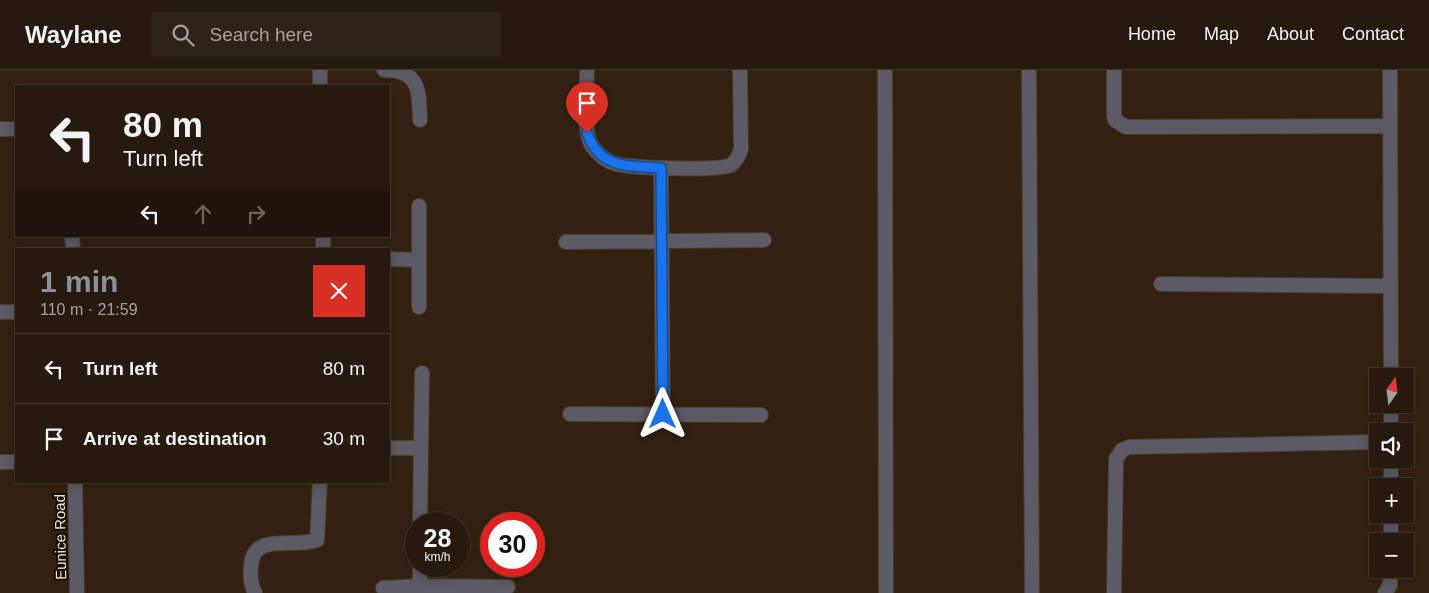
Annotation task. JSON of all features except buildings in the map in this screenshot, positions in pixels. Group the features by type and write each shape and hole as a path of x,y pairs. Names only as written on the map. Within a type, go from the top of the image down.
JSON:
{"street":[{"path":"320,70 320,85"},
{"path":"384,70 403,72 416,83 419,88 420,120"},
{"path":"587,70 587,133 591,144 607,160 615,164 661,168 720,167 731,165 737,159 742,149 740,70"},
{"path":"885,70 886,593"},
{"path":"1029,70 1032,593"},
{"path":"1114,70 1114,116 1115,120 1126,127 1390,126"},
{"path":"1390,70 1391,368"},
{"path":"0,129 15,129"},
{"path":"661,168 663,414"},
{"path":"419,206 419,307"},
{"path":"566,242 764,240"},
{"path":"390,259 419,260"},
{"path":"1162,284 1391,286"},
{"path":"0,312 15,312"},
{"path":"420,512 422,373"},
{"path":"570,414 761,415"},
{"path":"1114,593 1116,459 1122,450 1129,446 1369,442"},
{"path":"390,448 420,448"},
{"path":"0,462 15,462"},
{"name":"Eunice Road","path":"75,483 76,593"},
{"path":"255,593 250,578 251,558 254,551 267,544 317,540 320,483"},
{"path":"420,577 420,586"},
{"path":"1384,593 1390,585 1390,578"},
{"path":"383,588 420,586 508,587"}],"route":[{"path":"587,133 591,144 600,154 615,164 661,168 663,414"}]}
